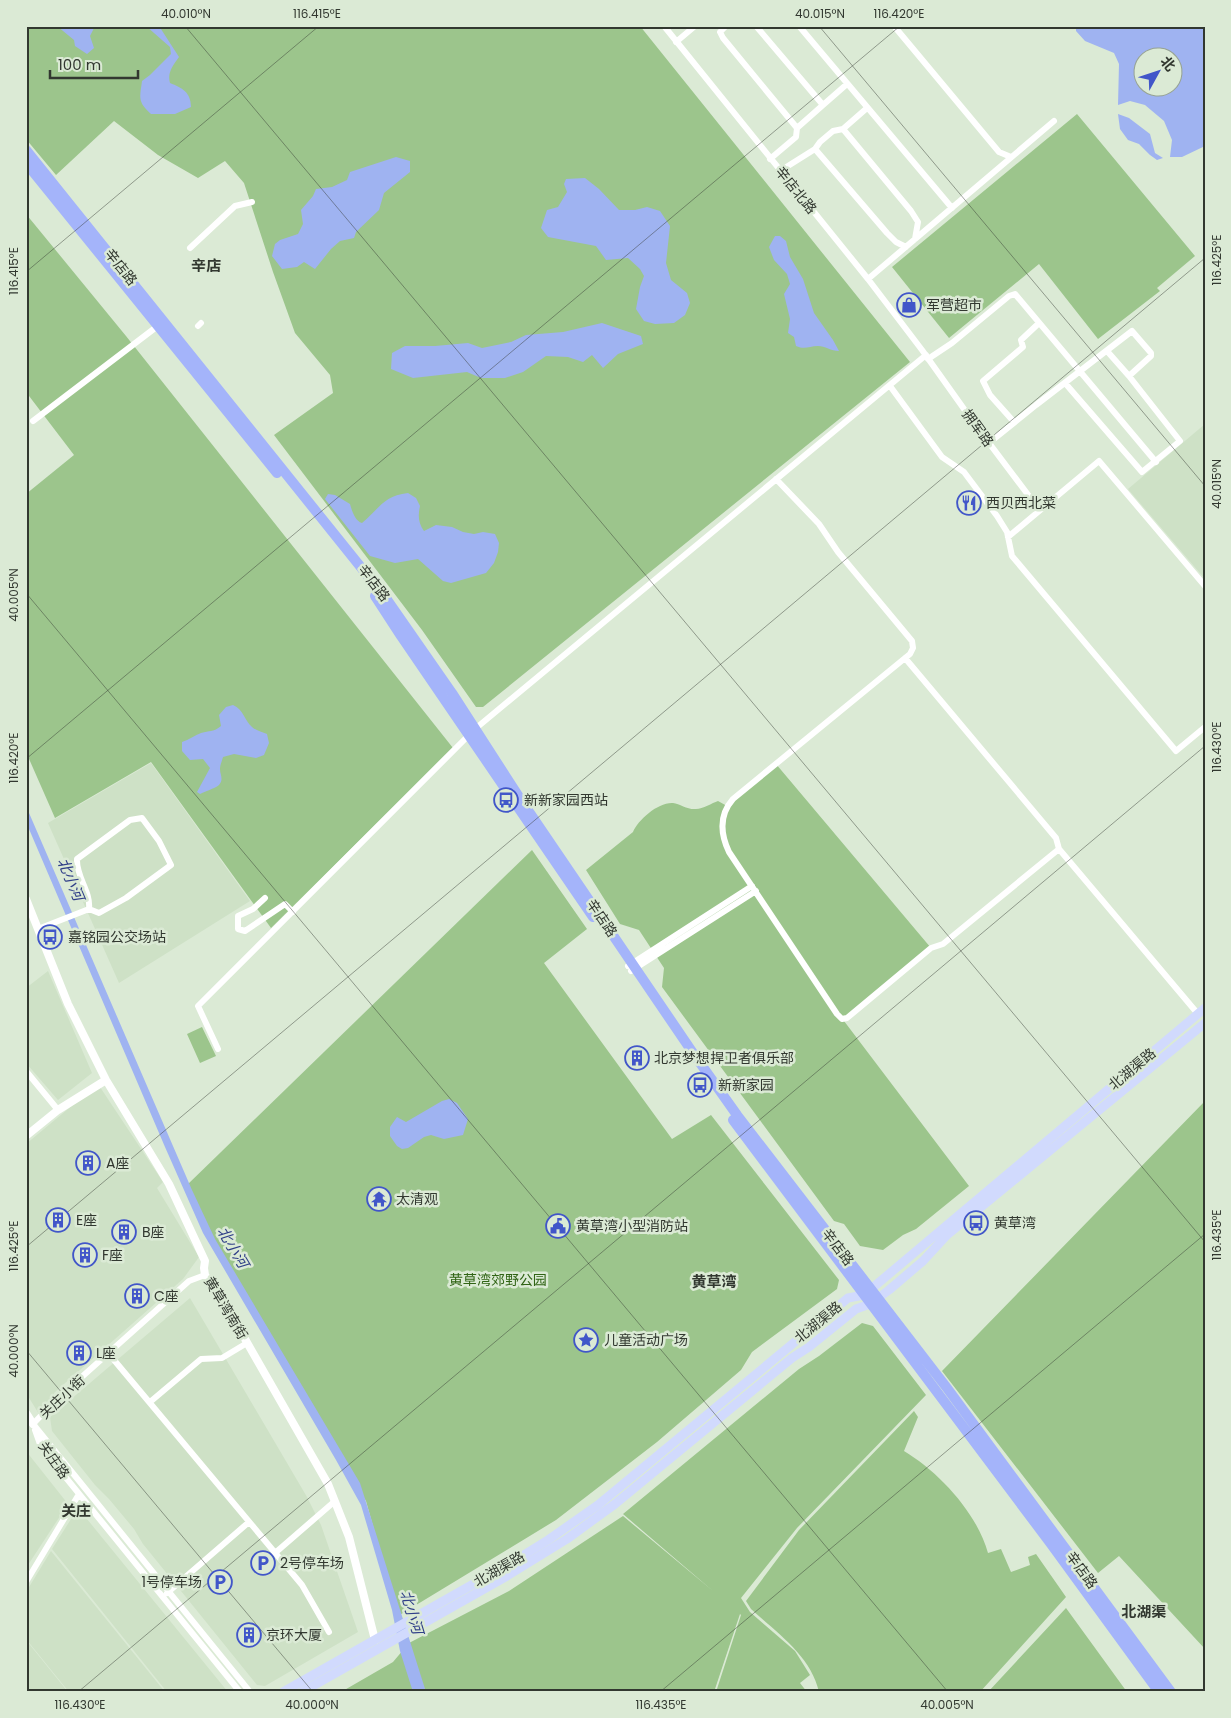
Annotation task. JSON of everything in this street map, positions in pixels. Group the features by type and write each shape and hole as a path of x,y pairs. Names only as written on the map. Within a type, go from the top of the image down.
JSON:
{"main road":[{"name":"辛店路","path":"26,150 161,323"},
{"name":"辛店路","path":"26,163 161,323 388,601 472,732 687,1045 1159,1692"},
{"name":"北湖渠路","path":"418,1621 542,1555 589,1524 792,1358 809,1347 856,1309 1201,1011"},
{"name":"北湖渠路","path":"418,1621 569,1526 606,1498 848,1298 871,1296 923,1261 947,1235 1205,1023"},
{"name":"辛店路","path":"871,1296 947,1388 1171,1692"},
{"path":"302,1692 418,1621"},
{"path":"283,1692 375,1640 386,1639"}],"street":[{"name":"辛店北路","path":"664,26 868,279 927,357"},
{"path":"676,42 696,26"},
{"path":"726,26 720,32 723,38 797,128"},
{"path":"756,26 823,105"},
{"path":"800,26 952,208"},
{"path":"894,26 1000,152 1011,157"},
{"path":"770,159 796,137 797,128 847,84"},
{"path":"780,171 815,149 820,142 833,132 843,129 867,108"},
{"path":"868,279 1054,121"},
{"path":"843,129 911,211 918,222 915,239"},
{"path":"815,149 887,234 896,242 906,246"},
{"path":"190,248 235,206 252,202"},
{"path":"218,1048 198,1006 472,732 890,386 927,357 952,343 1010,296 1014,294 1156,462"},
{"path":"33,421 161,323"},
{"path":"1014,422 990,395 983,381 1023,347 1021,340 1038,324"},
{"path":"989,443 1132,331 1152,356 1129,376"},
{"path":"1066,383 1142,472 1156,462 1180,441 1107,351"},
{"name":"拥军路","path":"927,357 1032,500"},
{"path":"890,386 942,457 964,472 997,516 1008,537 1012,556 1176,751 1205,727"},
{"path":"1008,537 1099,461 1205,586"},
{"path":"776,479 819,524 838,552 912,641 914,648 905,658 734,799 727,806 723,816 723,840 729,852 837,1014 842,1019 848,1018 930,948 943,944 1059,848"},
{"path":"905,658 1056,838 1059,848 1201,1011"},
{"path":"38,929 89,908 99,913 126,898 171,865 159,841 142,818 130,820 77,860 77,868 90,902 89,908"},
{"path":"632,967 754,889"},
{"path":"265,898 253,909 238,916 238,929 245,931 286,904 293,912"},
{"name":"黄草湾南街","path":"26,899 68,1004 106,1080 169,1184 205,1261 205,1275 247,1343 328,1484 349,1537 375,1640"},
{"path":"26,1071 58,1110"},
{"path":"26,1136 58,1110 106,1080"},
{"name":"关庄小街","path":"33,1424 56,1400 189,1281 205,1275"},
{"path":"150,1402 201,1359 222,1358 247,1343"},
{"path":"109,1354 302,1585 329,1632"},
{"path":"26,1413 33,1424"},
{"name":"关庄路","path":"33,1424 41,1447 240,1692"},
{"name":"关庄路","path":"33,1424 250,1692"},
{"path":"26,1582 79,1494"},
{"path":"275,1553 335,1501"},
{"path":"162,1597 250,1522"}],"shaded area":[{"path":"1205,424 1205,579 1128,489"},
{"path":"151,763 250,901 119,983 48,823"},
{"path":"48,971 92,1073 58,1100 26,1063 26,988"},
{"path":"98,1084 163,1182 157,1188 199,1257 183,1279 55,1392 39,1414 26,1393 26,1144"},
{"path":"190,1298 307,1497 321,1525 358,1632 265,1686 257,1685 143,1544 134,1529 95,1485 52,1431 50,1417"},
{"path":"26,1451 68,1504 26,1568"},
{"path":"78,1508 228,1692 167,1692 52,1549"},
{"path":"51,1551 165,1692 69,1692 26,1639 26,1592"},
{"path":"26,1640 68,1692 26,1692"}],"green space":[{"path":"26,26 640,26 910,362 483,707 476,707 422,630 274,435 333,393 330,375 295,333 244,183 225,161 198,178 158,155 114,121 56,175 26,139"},
{"path":"1077,114 1195,256 1157,288 1160,291 1098,339 1039,264 949,338 892,267"},
{"path":"26,214 126,336 453,748 271,928 151,762 55,818 26,752 26,494 74,455 26,392"},
{"path":"776,764 931,948 844,1021 969,1186 916,1229 903,1235 883,1250 860,1246 844,1224 834,1221 662,987 664,968 639,930 620,924 586,870 633,832 644,817 661,805 673,803 690,809 699,809 718,801 727,806"},
{"name":"黄草湾郊野公园","path":"532,850 587,929 544,963 672,1139 711,1115 839,1280 837,1289 752,1352 741,1370 657,1442 556,1520 398,1616 366,1501 202,1225 186,1186"},
{"path":"202,1027 216,1056 200,1063 187,1034"},
{"path":"1205,1101 1205,1649 1119,1556 1098,1573 942,1371"},
{"path":"862,1323 873,1326 926,1395 797,1528 741,1598 750,1612 795,1651 810,1675 800,1683 807,1692 716,1692 740,1614 714,1692 341,1692 393,1662 409,1643 509,1591 623,1516 713,1591 623,1514 799,1369"},
{"path":"914,1411 918,1417 904,1451 930,1470 955,1495 975,1523 988,1553 1001,1549 1011,1572 1030,1565 1028,1557 1036,1554 1066,1597 980,1692 819,1692 809,1667 801,1656 782,1636 751,1609 746,1601 799,1530"},
{"path":"1066,1608 1127,1692 988,1692"}],"water":[{"path":"57,26 95,26 90,36 94,48 87,54 75,46 74,40"},
{"path":"146,26 159,26 179,57 170,72 169,79 170,83 188,94 191,107 175,114 151,114 141,103 142,81 171,54 170,47"},
{"path":"1076,26 1202,26 1205,28 1205,146 1182,157 1170,157 1172,140 1164,121 1145,105 1130,101 1118,105 1119,64 1114,53 1085,41 1076,31"},
{"path":"1118,114 1129,118 1150,134 1155,153 1163,158 1157,160 1139,144 1128,140 1120,129"},
{"path":"396,157 410,161 410,172 384,193 379,210 356,232 354,238 340,241 315,269 304,262 297,267 282,269 272,256 275,244 280,240 298,234 303,224 301,210 313,196 316,189 332,187 347,180 350,172"},
{"path":"585,178 599,189 619,210 635,210 647,207 660,211 670,226 666,263 671,280 687,293 690,303 685,315 674,323 655,324 644,321 636,309 644,276 640,269 628,258 606,260 596,246 548,237 541,228 547,210 558,207 567,192 564,184 566,179"},
{"path":"775,236 780,236 786,241 790,257 803,279 814,313 839,351 821,346 805,348 796,346 794,337 788,333 790,319 784,294 790,284 787,274 774,260 769,247"},
{"path":"602,323 641,336 643,344 618,354 603,368 592,355 583,362 568,357 546,356 523,372 505,378 481,378 467,372 413,378 391,369 392,353 405,346 468,343 482,348 511,342 526,335 563,332"},
{"path":"408,493 416,498 420,506 419,519 424,531 436,525 452,527 474,534 483,532 495,534 499,543 498,552 494,563 486,573 451,583 443,581 418,559 395,563 370,556 325,499 328,494 335,495 350,504 356,518 362,523 387,500"},
{"path":"233,705 237,707 252,727 267,734 269,743 264,755 256,758 234,754 223,757 220,768 222,779 219,785 200,794 197,792 210,768 203,759 190,760 182,751 182,742 221,726 219,715 226,707"},
{"path":"26,806 215,1239 360,1483 426,1692 413,1692 400,1651 392,1610 361,1505 203,1233 26,822"},
{"path":"449,1099 457,1103 468,1119 463,1135 444,1139 431,1135 424,1137 408,1148 402,1149 397,1146 390,1136 390,1127 397,1117 406,1122 442,1101"}],"place":[{"name":"军营超市","path":"909,305"},
{"name":"西贝西北菜","path":"969,503"},
{"name":"新新家园西站","path":"506,800"},
{"name":"嘉铭园公交场站","path":"50,937"},
{"name":"北京梦想捍卫者俱乐部","path":"637,1058"},
{"name":"新新家园","path":"700,1085"},
{"name":"A座","path":"88,1163"},
{"name":"太清观","path":"379,1199"},
{"name":"E座","path":"58,1220"},
{"name":"黄草湾","path":"976,1223"},
{"name":"黄草湾小型消防站","path":"558,1226"},
{"name":"B座","path":"124,1232"},
{"name":"F座","path":"85,1255"},
{"name":"C座","path":"137,1296"},
{"name":"儿童活动广场","path":"586,1340"},
{"name":"L座","path":"79,1353"},
{"name":"2号停车场","path":"263,1563"},
{"name":"1号停车场","path":"220,1582"},
{"name":"京环大厦","path":"249,1635"}],"district":[{"name":"辛店","path":"206,265"},
{"name":"黄草湾","path":"714,1281"},
{"name":"关庄","path":"76,1510"},
{"name":"北湖渠","path":"1144,1611"}],"water label":[{"name":"北小河","path":"71,879"},
{"name":"北小河","path":"233,1247"},
{"name":"北小河","path":"412,1612"}]}
